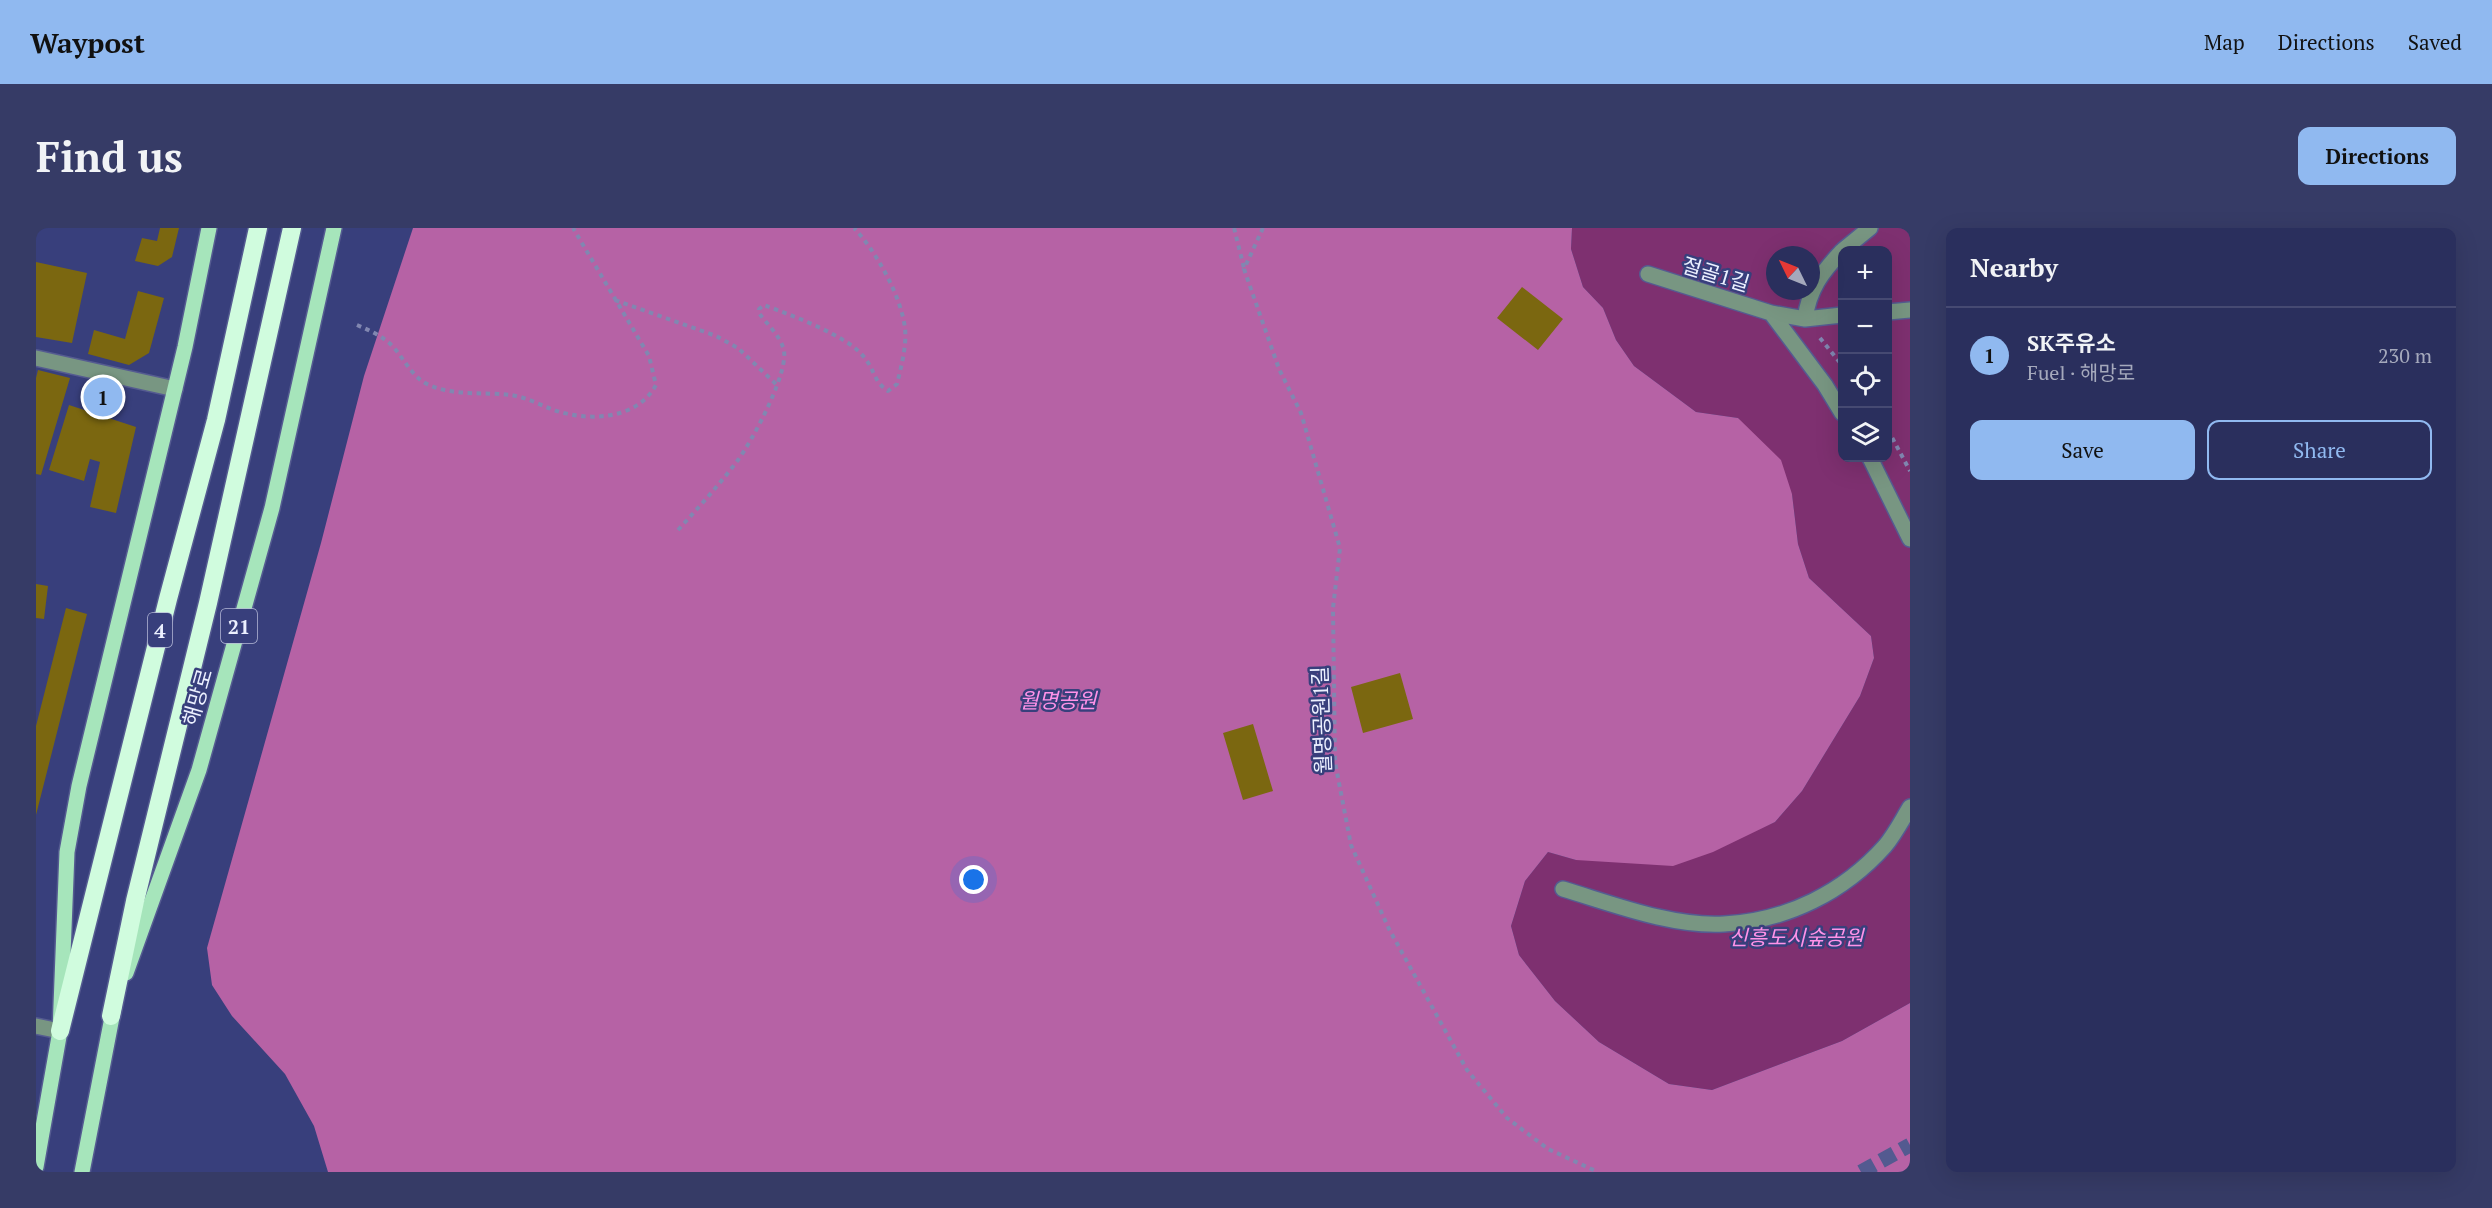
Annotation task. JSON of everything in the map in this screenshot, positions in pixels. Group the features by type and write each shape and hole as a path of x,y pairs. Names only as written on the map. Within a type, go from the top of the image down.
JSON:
{"highway":[{"name":"4","path":"60,1031 151,666 216,420 258,228"},
{"name":"4","path":"111,1016 135,901 208,603 292,228"}],"main road":[{"path":"60,1031 67,852 79,786 175,389 209,228"},
{"name":"해망로","path":"82,1172 111,1016 199,770 272,508 334,228"},
{"name":"4","path":"36,1167 60,1031"}],"street":[{"path":"1849,246 1870,228"},
{"path":"1805,319 1807,302 1817,280 1838,257"},
{"name":"절골1길","path":"1648,274 1771,313 1805,319 1838,315"},
{"path":"1892,312 1910,310"},
{"path":"1771,313 1839,408"},
{"path":"36,358 175,389"},
{"path":"1872,462 1910,539"},
{"path":"1563,889 1634,911 1679,920 1724,924 1766,918 1809,904 1848,882 1886,844 1910,807"},
{"path":"36,1026 60,1031"}],"path":[{"path":"357,325 386,341 418,378 441,389 514,396 556,411 588,417 608,415 640,405 650,396 656,385 649,356 573,228"},
{"path":"678,530 709,497 740,457 777,385 785,363 784,347 759,313 759,309 765,305 848,342 865,357 878,384 888,391 897,384 905,329 896,299 878,260 854,228"},
{"name":"월명공원1길","path":"1234,228 1244,269 1279,369 1301,413 1340,548 1333,608 1335,762 1351,845 1389,929 1467,1070 1507,1118 1539,1143 1598,1172"},
{"path":"1244,269 1263,228"},
{"path":"615,300 716,336 738,348 777,385"},
{"path":"1805,319 1838,360"},
{"path":"1892,439 1910,471"}],"green space":[{"name":"월명공원","path":"413,228 1572,228 1571,249 1583,287 1603,308 1616,340 1634,366 1696,412 1738,418 1781,460 1792,494 1798,544 1809,578 1871,636 1874,658 1860,696 1802,791 1775,822 1713,852 1673,866 1576,860 1548,852 1525,881 1511,926 1519,955 1555,1001 1599,1042 1669,1084 1712,1090 1842,1041 1910,1003 1910,1172 328,1172 314,1126 285,1074 232,1016 212,985 207,948 321,543 364,376"},
{"name":"신흥도시숲공원","path":"1572,228 1910,228 1910,1003 1842,1041 1712,1090 1669,1084 1599,1042 1555,1001 1519,955 1511,926 1525,881 1548,852 1576,860 1745,835 1775,822 1802,791 1860,696 1874,658 1871,636 1809,578 1798,544 1792,494 1738,418 1696,412 1634,366 1616,340 1603,308 1583,287 1571,249"}],"building":[{"path":"160,228 179,228 172,257 158,266 135,261 142,238 157,241"},
{"path":"36,262 87,273 72,343 36,337"},
{"path":"1522,287 1563,319 1538,350 1497,318"},
{"path":"138,291 164,298 149,353 129,365 88,354 94,330 125,339"},
{"path":"38,370 70,378 41,475 36,474 36,378"},
{"path":"69,405 136,427 116,513 90,507 100,462 90,459 84,481 49,470"},
{"path":"36,584 48,586 44,619 36,618"},
{"path":"66,608 87,614 36,815 36,726"},
{"path":"1400,673 1413,719 1363,733 1351,687"},
{"path":"1253,724 1273,791 1243,800 1223,733"}],"tunnel":[{"path":"1861,1172 1910,1145"}],"place":[{"name":"SK주유소","path":"103,397"}]}
